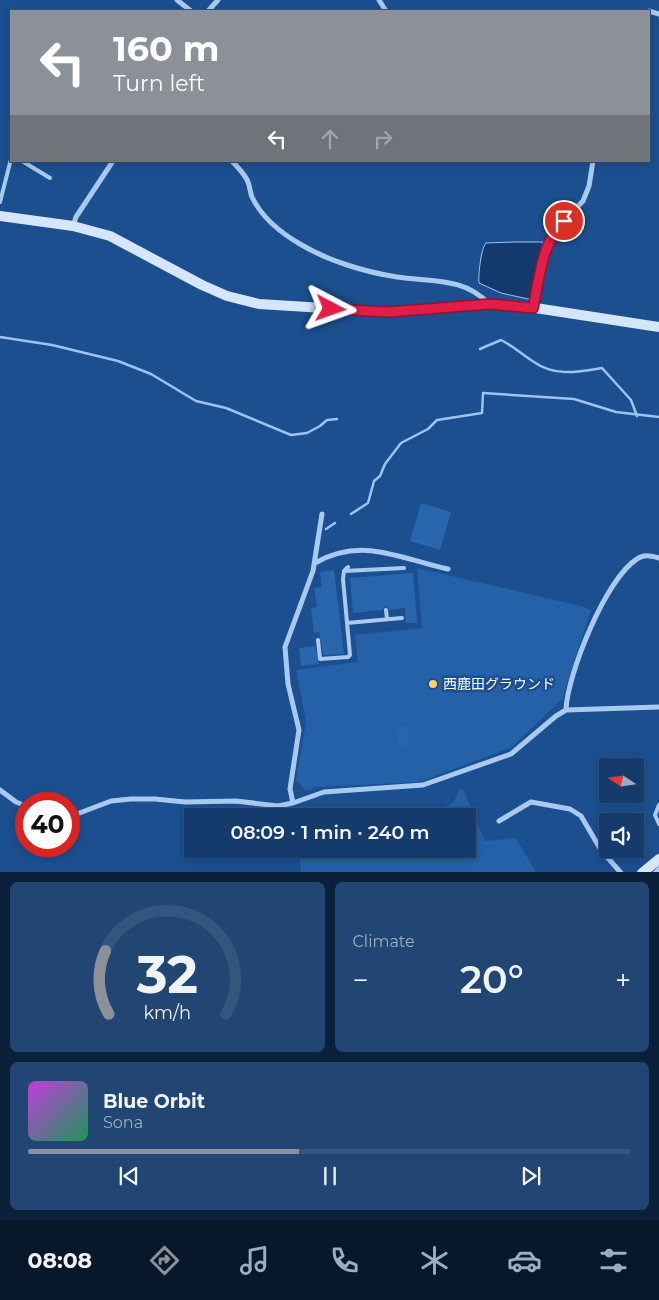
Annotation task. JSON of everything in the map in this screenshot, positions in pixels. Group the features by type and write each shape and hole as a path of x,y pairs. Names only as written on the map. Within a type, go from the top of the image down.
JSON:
{"street":[{"path":"176,0 190,10"},
{"path":"209,10 218,0"},
{"path":"73,226 76,217 111,162"},
{"path":"233,162 247,179 252,196 269,221 302,245 336,261 375,272 397,277 441,281 462,286 474,290 490,304"},
{"path":"533,308 545,250 556,229 583,201 589,186 593,162"},
{"path":"0,216 73,226 110,236 227,296 259,304 389,312 490,304 533,308 659,327"},
{"path":"293,804 290,789 299,730 288,684 285,647 310,582 315,563 322,514"},
{"path":"315,563 328,555 358,551 378,551 395,553 426,564 448,569"},
{"path":"566,710 570,685 597,611 620,576 636,559 648,555 659,558"},
{"path":"80,813 111,801 131,799 185,802 236,801 278,806 293,804 324,792 423,785 451,777 511,754 556,716 566,710 659,707"},
{"path":"0,790 15,801"},
{"path":"499,821 531,802 570,809 581,816 601,850 621,872"},
{"path":"642,872 659,859"},
{"path":"655,872 659,870"}],"lane":[{"path":"0,202 10,162"},
{"path":"24,162 50,178"},
{"path":"318,640 320,659 348,657 350,655 343,579 344,571 348,567"},
{"path":"344,571 404,568"},
{"path":"386,610 387,619"},
{"path":"347,623 402,618"},
{"path":"659,805 655,815 659,824"}],"shaded area":[{"path":"543,242 531,298 528,299 501,293 479,283 481,256 486,243"},
{"name":"西鹿田グラウンド","path":"417,568 581,606 591,610 562,699 512,747 419,782 318,787 306,791 296,780 306,722 296,670 358,662 355,635 422,628"},
{"path":"460,789 463,789 471,808 439,808 447,806 454,801"},
{"path":"476,820 485,841 516,838 536,872 301,872 300,858 476,858"}],"building":[{"path":"421,503 451,512 440,550 410,541"},
{"path":"334,570 344,654 323,655 319,632 314,633 311,608 317,607 314,588 322,587 320,572"},
{"path":"413,573 417,623 406,623 405,608 390,610 386,606 382,610 353,613 350,578"},
{"path":"315,646 319,664 301,666 299,648"},
{"path":"407,726 409,746 398,747 397,730 400,730 400,727"}],"waterway":[{"path":"0,337 52,345 118,361 151,374 196,401 226,408 291,435 307,433 327,420 337,419"},
{"path":"480,349 501,340 542,367 550,370 567,372 602,368 631,400 637,416"},
{"path":"351,514 368,503 374,481 380,476 385,464 401,443 428,429 437,420 482,413 483,393 574,399 616,412 659,417"},
{"path":"326,529 335,523"}],"place":[{"name":"西鹿田グラウンド","path":"433,684"}],"route":[{"path":"331,309 389,312 490,304 533,308 545,250 550,238 564,221"}]}
